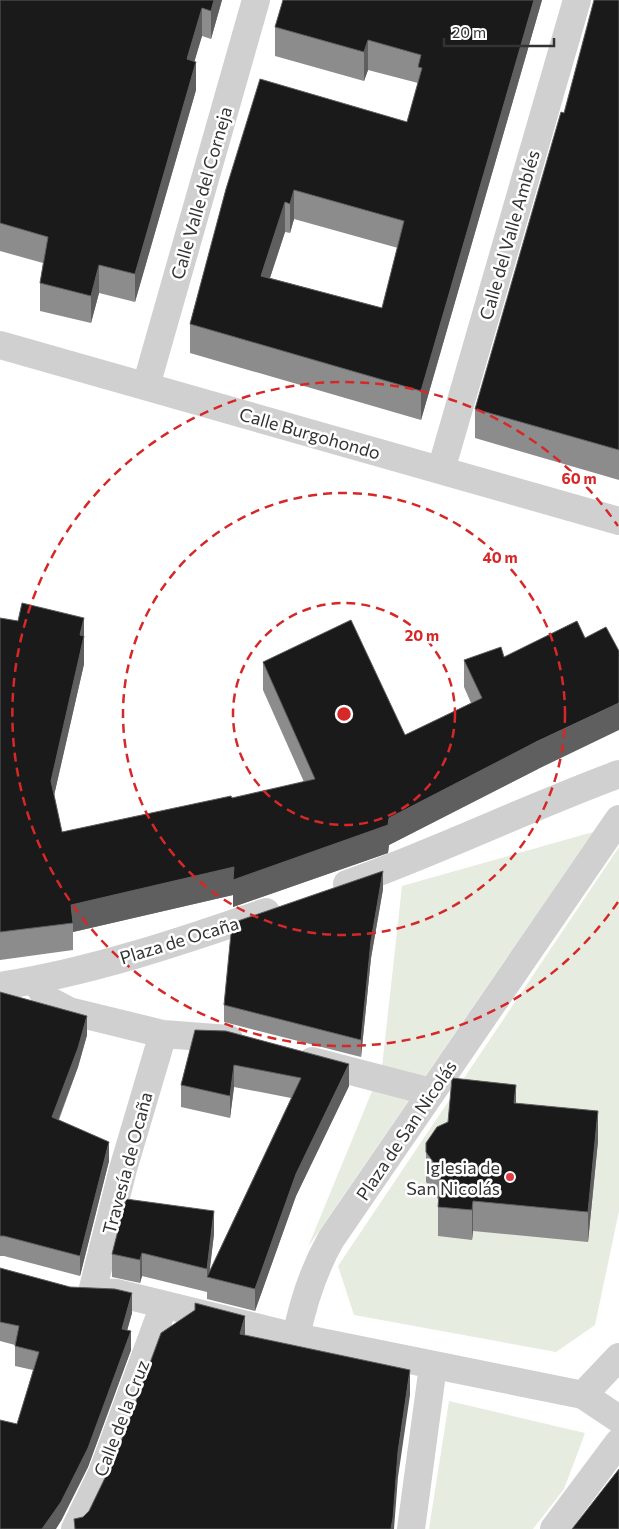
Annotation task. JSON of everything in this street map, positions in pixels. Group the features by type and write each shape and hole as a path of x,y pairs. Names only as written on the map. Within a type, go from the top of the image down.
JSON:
{"street":[{"name":"Calle Valle del Corneja","path":"146,386 256,0"},
{"name":"Calle del Valle Amblés","path":"441,470 577,0"},
{"name":"Calle Burgohondo","path":"0,345 619,521"},
{"path":"321,894 394,867 537,805 619,774"},
{"name":"Plaza de San Nicolás","path":"296,1338 305,1298 317,1264 331,1239 619,819"},
{"name":"Plaza de Ocaña","path":"0,986 87,968 286,906"},
{"path":"35,980 48,1000 69,1011 163,1034 229,1038 258,1046"},
{"name":"Travesía de Ocaña","path":"92,1292 123,1169 163,1034"},
{"path":"287,1054 431,1092"},
{"path":"64,1289 117,1293 296,1338 583,1395 619,1419"},
{"name":"Calle de la Cruz","path":"75,1529 102,1473 164,1305"},
{"path":"583,1395 619,1357"},
{"path":"411,1529 433,1366"},
{"path":"554,1529 619,1442"}],"shaded area":[{"path":"593,832 308,1247 382,1067 402,886"},
{"path":"619,847 619,1211 595,1325 556,1352 354,1315 338,1266"},
{"path":"449,1401 585,1433 564,1489 533,1529 429,1529"}],"building":[{"path":"0,0 214,0 211,11 202,8 187,59 196,62 135,274 99,265 91,296 40,283 48,237 0,223"},
{"path":"283,0 534,0 421,391 190,324 226,189 260,79 407,122 422,68 418,67 421,55 368,40 364,52 275,27","holes":["294,190 404,221 382,308 261,276 285,202 290,204"]},
{"path":"594,0 619,0 619,450 475,409 561,112 564,113"},
{"path":"22,603 84,618 80,635 84,636 51,781 62,832 231,796 232,798 315,779 263,662 351,620 405,735 482,698 464,660 501,647 504,657 577,621 585,638 606,627 619,651 619,703 538,741 389,818 388,825 233,880 234,867 71,905 73,923 0,932 0,618 18,621"},
{"path":"383,871 371,941 361,1040 224,1005 232,923"},
{"path":"0,992 87,1016 78,1048 52,1117 109,1142 80,1256 0,1236"},
{"path":"195,1030 226,1031 349,1064 296,1174 255,1289 207,1277 301,1078 234,1065 230,1096 181,1085"},
{"name":"Iglesia de San Nicolás","path":"452,1078 516,1085 514,1103 598,1111 588,1212 473,1201 472,1210 438,1207 441,1173 426,1152 426,1143 437,1127 448,1122"},
{"path":"126,1199 214,1211 207,1269 142,1253 140,1260 112,1254"},
{"path":"0,1268 70,1287 115,1289 132,1293 122,1329 131,1331 88,1448 61,1502 42,1529 0,1529 0,1420 17,1424 39,1352 15,1346 19,1326 0,1322"},
{"path":"195,1303 245,1316 240,1334 410,1370 398,1452 391,1529 75,1529 74,1519 83,1517 89,1511 116,1455 161,1333 195,1310"},
{"path":"619,1469 619,1529 572,1529"}],"place":[{"name":"Iglesia de San Nicolás","path":"510,1177"}]}
